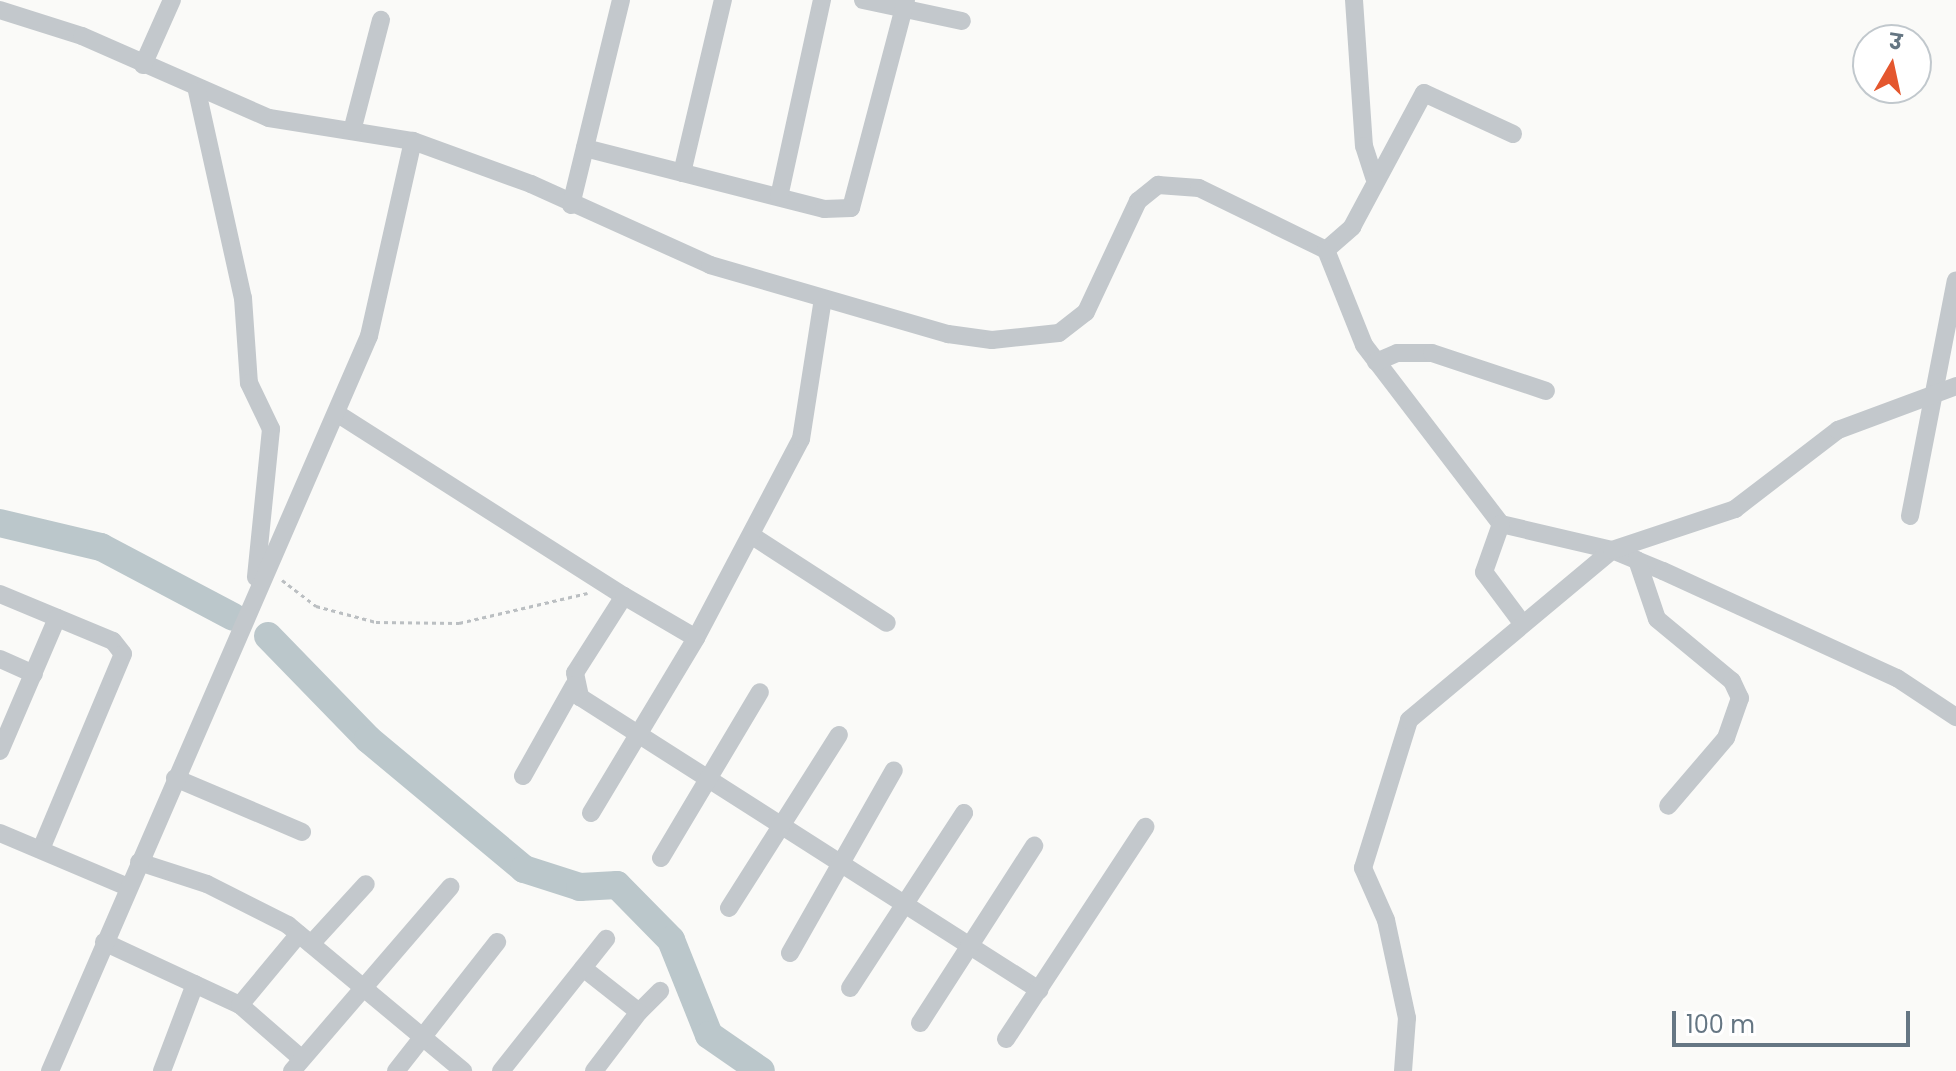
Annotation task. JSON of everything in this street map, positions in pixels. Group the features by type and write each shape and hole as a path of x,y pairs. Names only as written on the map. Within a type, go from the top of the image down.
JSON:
{"street":[{"path":"143,65 172,0"},
{"path":"571,205 621,0"},
{"path":"682,173 723,0"},
{"path":"779,197 822,0"},
{"path":"863,0 905,4 962,21"},
{"path":"1354,0 1364,146 1374,177"},
{"path":"585,148 779,197 851,208 905,4"},
{"path":"0,10 269,118 413,141 710,265 948,334 992,340 1059,333 1086,312 1138,201 1158,185 1181,182 1326,250 1376,362 1501,524 1612,550 1637,560 1897,678 1956,717"},
{"path":"352,131 381,20"},
{"path":"197,91 243,298 249,383 271,429 250,604"},
{"path":"1326,250 1352,227 1374,177 1424,93 1513,134"},
{"path":"50,1071 237,633 338,414 369,336 413,141"},
{"path":"1910,516 1956,280"},
{"path":"591,813 754,537 801,439 823,299"},
{"path":"1376,362 1397,353 1432,353 1546,391"},
{"path":"1403,1071 1407,1018 1386,920 1363,868 1365,847 1409,720 1612,550 1735,509 1838,430 1934,397 1956,386"},
{"path":"338,414 696,638"},
{"path":"1501,524 1484,572 1522,623"},
{"path":"754,537 887,623"},
{"path":"1637,560 1657,619 1732,681 1740,698 1726,738 1668,806"},
{"path":"523,776 574,685 619,591"},
{"path":"0,594 113,641 123,654 41,849"},
{"path":"0,751 57,618"},
{"path":"0,659 34,674"},
{"path":"574,685 639,734 1039,990"},
{"path":"661,858 760,692"},
{"path":"729,908 839,735"},
{"path":"790,953 894,770"},
{"path":"175,778 302,832"},
{"path":"850,988 964,813"},
{"path":"1006,1039 1145,827"},
{"path":"1,835 128,887"},
{"path":"920,1023 1034,846"},
{"path":"139,862 207,884 305,939 463,1071"},
{"path":"240,1005 305,939 366,884"},
{"path":"104,942 240,1005 297,1065 450,887"},
{"path":"501,1071 606,939"},
{"path":"396,1071 497,942"},
{"path":"583,968 639,1012"},
{"path":"162,1071 195,984"},
{"path":"594,1071 639,1012 660,991"}],"path":[{"path":"266,568 316,606 376,622 459,623 619,591"}],"waterway":[{"path":"0,523 101,547 233,617"},
{"path":"268,636 368,739 524,869 580,887 617,885 671,940 709,1035 761,1071"}]}
